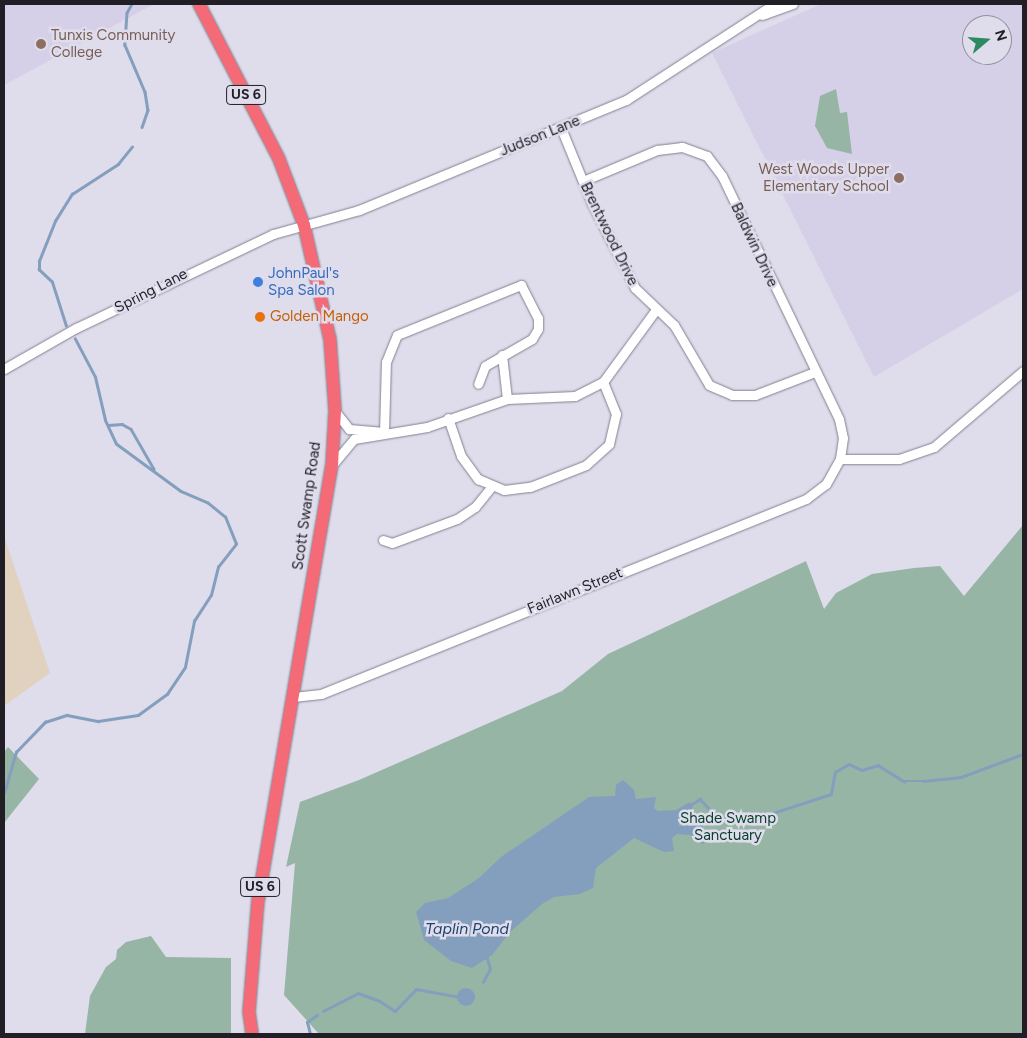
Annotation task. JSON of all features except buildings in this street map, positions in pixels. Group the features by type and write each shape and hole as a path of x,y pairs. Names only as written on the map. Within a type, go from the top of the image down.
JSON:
{"highway":[{"name":"Scott Swamp Road","path":"199,4 279,158 304,225 330,340 335,410 332,464 257,909 250,1012 252,1034"}],"street":[{"name":"Judson Lane","path":"304,225 359,210 561,128 643,91 762,15 774,4"},
{"name":"Judson Lane","path":"762,15 794,4"},
{"name":"Brentwood Drive","path":"561,128 583,181 635,288 655,311 674,325 700,375 719,392 755,394 814,372"},
{"name":"Baldwin Drive","path":"583,181 657,150 682,147 707,156 722,176 814,372 839,419 843,438 840,459"},
{"name":"Spring Lane","path":"4,369 189,272 273,234 304,225"},
{"path":"384,432 383,396 388,350 403,330 521,285 538,318 538,329 532,339 485,366 478,384"},
{"path":"332,464 354,440 384,432 427,427 448,418 507,399 575,396 603,382 655,311"},
{"path":"502,355 507,399"},
{"path":"840,459 899,459 934,447 1023,371"},
{"path":"448,418 466,465 478,479 492,486 512,490 530,487 586,465 602,452 613,434 616,414 603,382"},
{"path":"335,410 349,429 384,432"},
{"name":"Fairlawn Street","path":"293,697 321,694 806,499 826,484 840,459"},
{"path":"383,540 392,543 457,519 475,507 492,486"}],"shaded area":[{"name":"Tunxis Community College","path":"4,4 154,4 4,85"},
{"name":"West Woods Upper Elementary School","path":"821,4 1023,4 1023,289 874,377 712,53"},
{"path":"4,536 50,673 4,706"}],"green space":[{"path":"836,89 840,113 847,112 852,154 827,148 815,126 820,96"},
{"name":"Shade Swamp Sanctuary","path":"1023,525 1023,1034 319,1034 284,995 295,863 286,867 300,802 359,780 562,691 608,654 806,561 824,609 836,593 872,574 914,568 940,566 964,596"},
{"path":"8,747 39,779 4,823 4,752"},
{"path":"151,936 166,957 231,958 231,1034 85,1034 90,996 106,967 116,959 117,950 126,942"}],"water":[{"name":"Taplin Pond","path":"623,780 634,790 636,799 656,797 654,808 658,811 676,810 690,802 693,807 678,826 702,825 709,841 703,844 690,835 677,834 672,838 674,851 664,852 634,838 596,868 593,888 580,894 554,897 542,904 510,932 492,955 472,968 451,961 424,940 416,912 425,903 448,898 479,878 501,857 589,797 615,796 616,785"},
{"path":"466,988 472,991 475,997 472,1003 466,1006 460,1003 457,997 460,991"}],"waterway":[{"path":"132,4 127,13 125,45 145,92 148,110 142,127"},
{"path":"66,326 52,282 39,270 39,261 55,221 72,194 118,164 132,147"},
{"path":"4,793 16,752 45,722 67,715 98,721 138,715 167,694 185,667 194,621 211,595 218,567 236,544 225,517 208,503 180,491 116,444 105,420 95,377 75,339"},
{"path":"108,425 122,424 131,429 154,469"},
{"path":"690,805 700,799 717,817 748,821 831,794 835,772 849,764 862,770 878,765 904,781 923,781 961,777 1023,754"},
{"path":"483,982 490,969 486,956"},
{"path":"323,1011 358,993 380,1001 395,1011 416,989 460,997"},
{"path":"310,1034 307,1022 317,1015"}],"place":[{"name":"Tunxis Community College","path":"41,44"},
{"name":"West Woods Upper Elementary School","path":"899,178"},
{"name":"JohnPaul's Spa Salon","path":"258,282"},
{"name":"Golden Mango","path":"260,317"}]}
